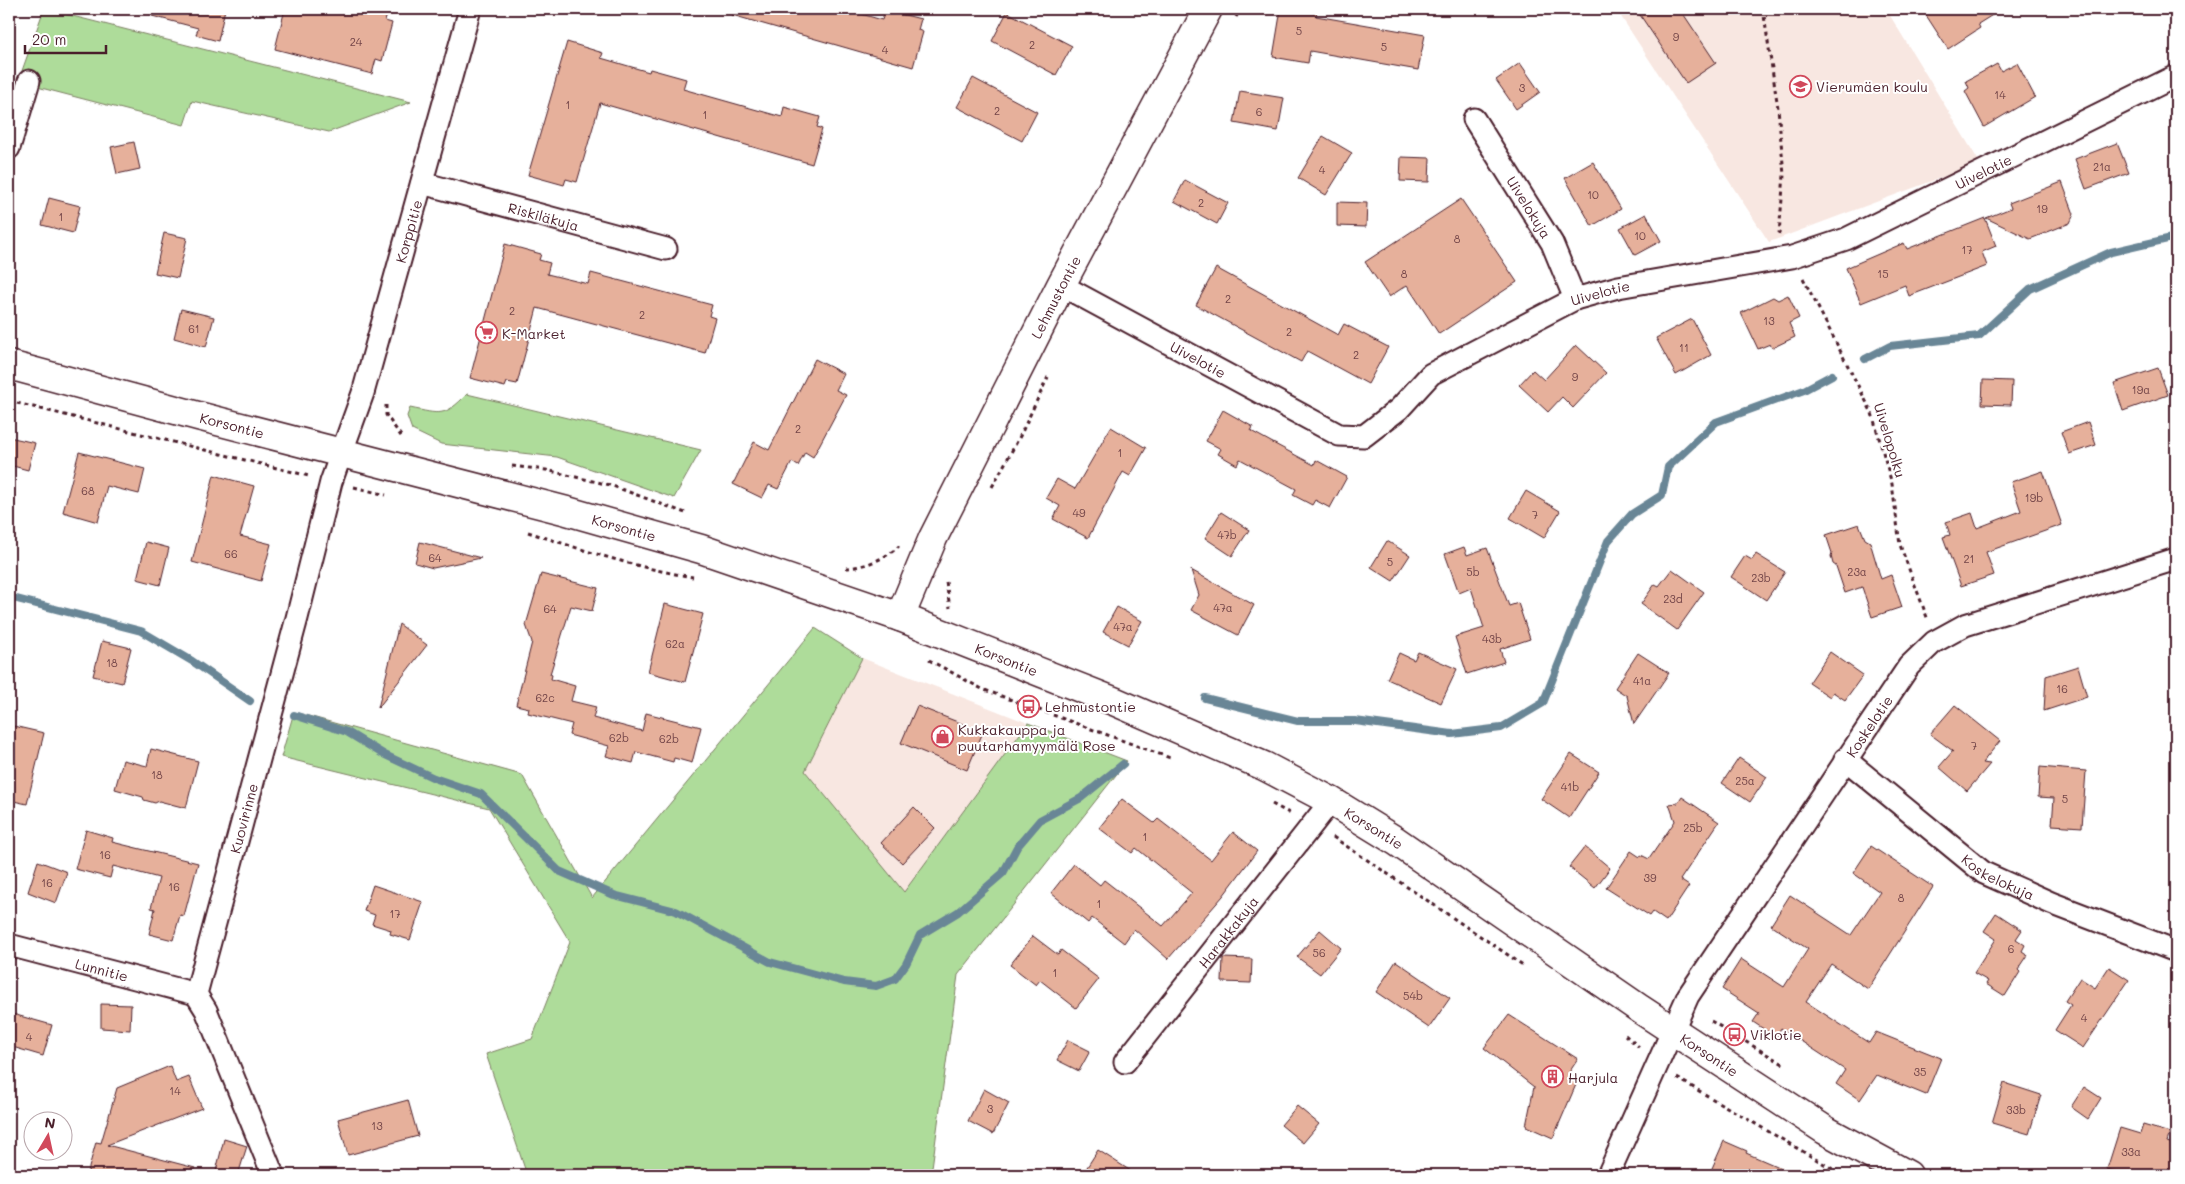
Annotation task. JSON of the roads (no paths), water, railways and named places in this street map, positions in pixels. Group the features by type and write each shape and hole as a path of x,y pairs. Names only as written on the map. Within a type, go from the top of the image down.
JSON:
{"main road":[{"name":"Lehmustontie","path":"900,617 933,538 1062,285 1208,9"},
{"name":"Korsontie","path":"9,365 342,454 567,511 701,549 900,617 1116,702 1264,766 1331,801 1461,885 1673,1031 1825,1130 1908,1175"}],"street":[{"name":"Korppitie","path":"342,454 363,394 470,9"},
{"name":"Uivelotie","path":"1062,285 1339,435 1364,436 1399,408 1431,374 1575,300 1618,288 1792,257 1846,239 2176,76"},
{"path":"9,148 29,81"},
{"name":"Uivelokuja","path":"1474,119 1552,243 1575,300"},
{"name":"Riskiläkuja","path":"422,183 666,249"},
{"name":"Kuovirinne","path":"196,994 332,482 342,454"},
{"name":"Koskelotie","path":"1673,1031 1688,996 1908,666 1934,642 1965,625 2176,559"},
{"name":"Koskelokuja","path":"1846,759 1984,873 2051,904 2176,951"},
{"name":"Harakkakuja","path":"1125,1062 1331,801"},
{"name":"Lunnitie","path":"9,945 196,994"},
{"path":"196,994 206,1010 273,1175"},
{"path":"1608,1175 1673,1031"}],"waterway":[{"path":"1865,359 1890,346 1979,336 2030,289 2111,252 2176,237"},
{"path":"1205,698 1298,721 1355,721 1452,734 1501,728 1543,703 1608,541 1632,514 1662,495 1668,467 1716,422 1804,390 1832,375"},
{"path":"9,597 141,631 192,661 250,701"},
{"path":"294,715 347,732 383,754 434,778 481,794 559,871 614,895 676,911 770,962 844,982 876,986 895,979 906,964 920,935 958,912 1003,873 1017,847 1040,820 1081,798 1123,764"}],"place":[{"name":"Vierumäen koulu","path":"1800,86"},
{"name":"K-Market","path":"486,333"},
{"name":"Lehmustontie","path":"1029,706"},
{"name":"Kukkakauppa ja puutarhamyymälä Rose","path":"942,737"},
{"name":"Viklotie","path":"1734,1034"},
{"name":"Harjula","path":"1552,1077"}]}
